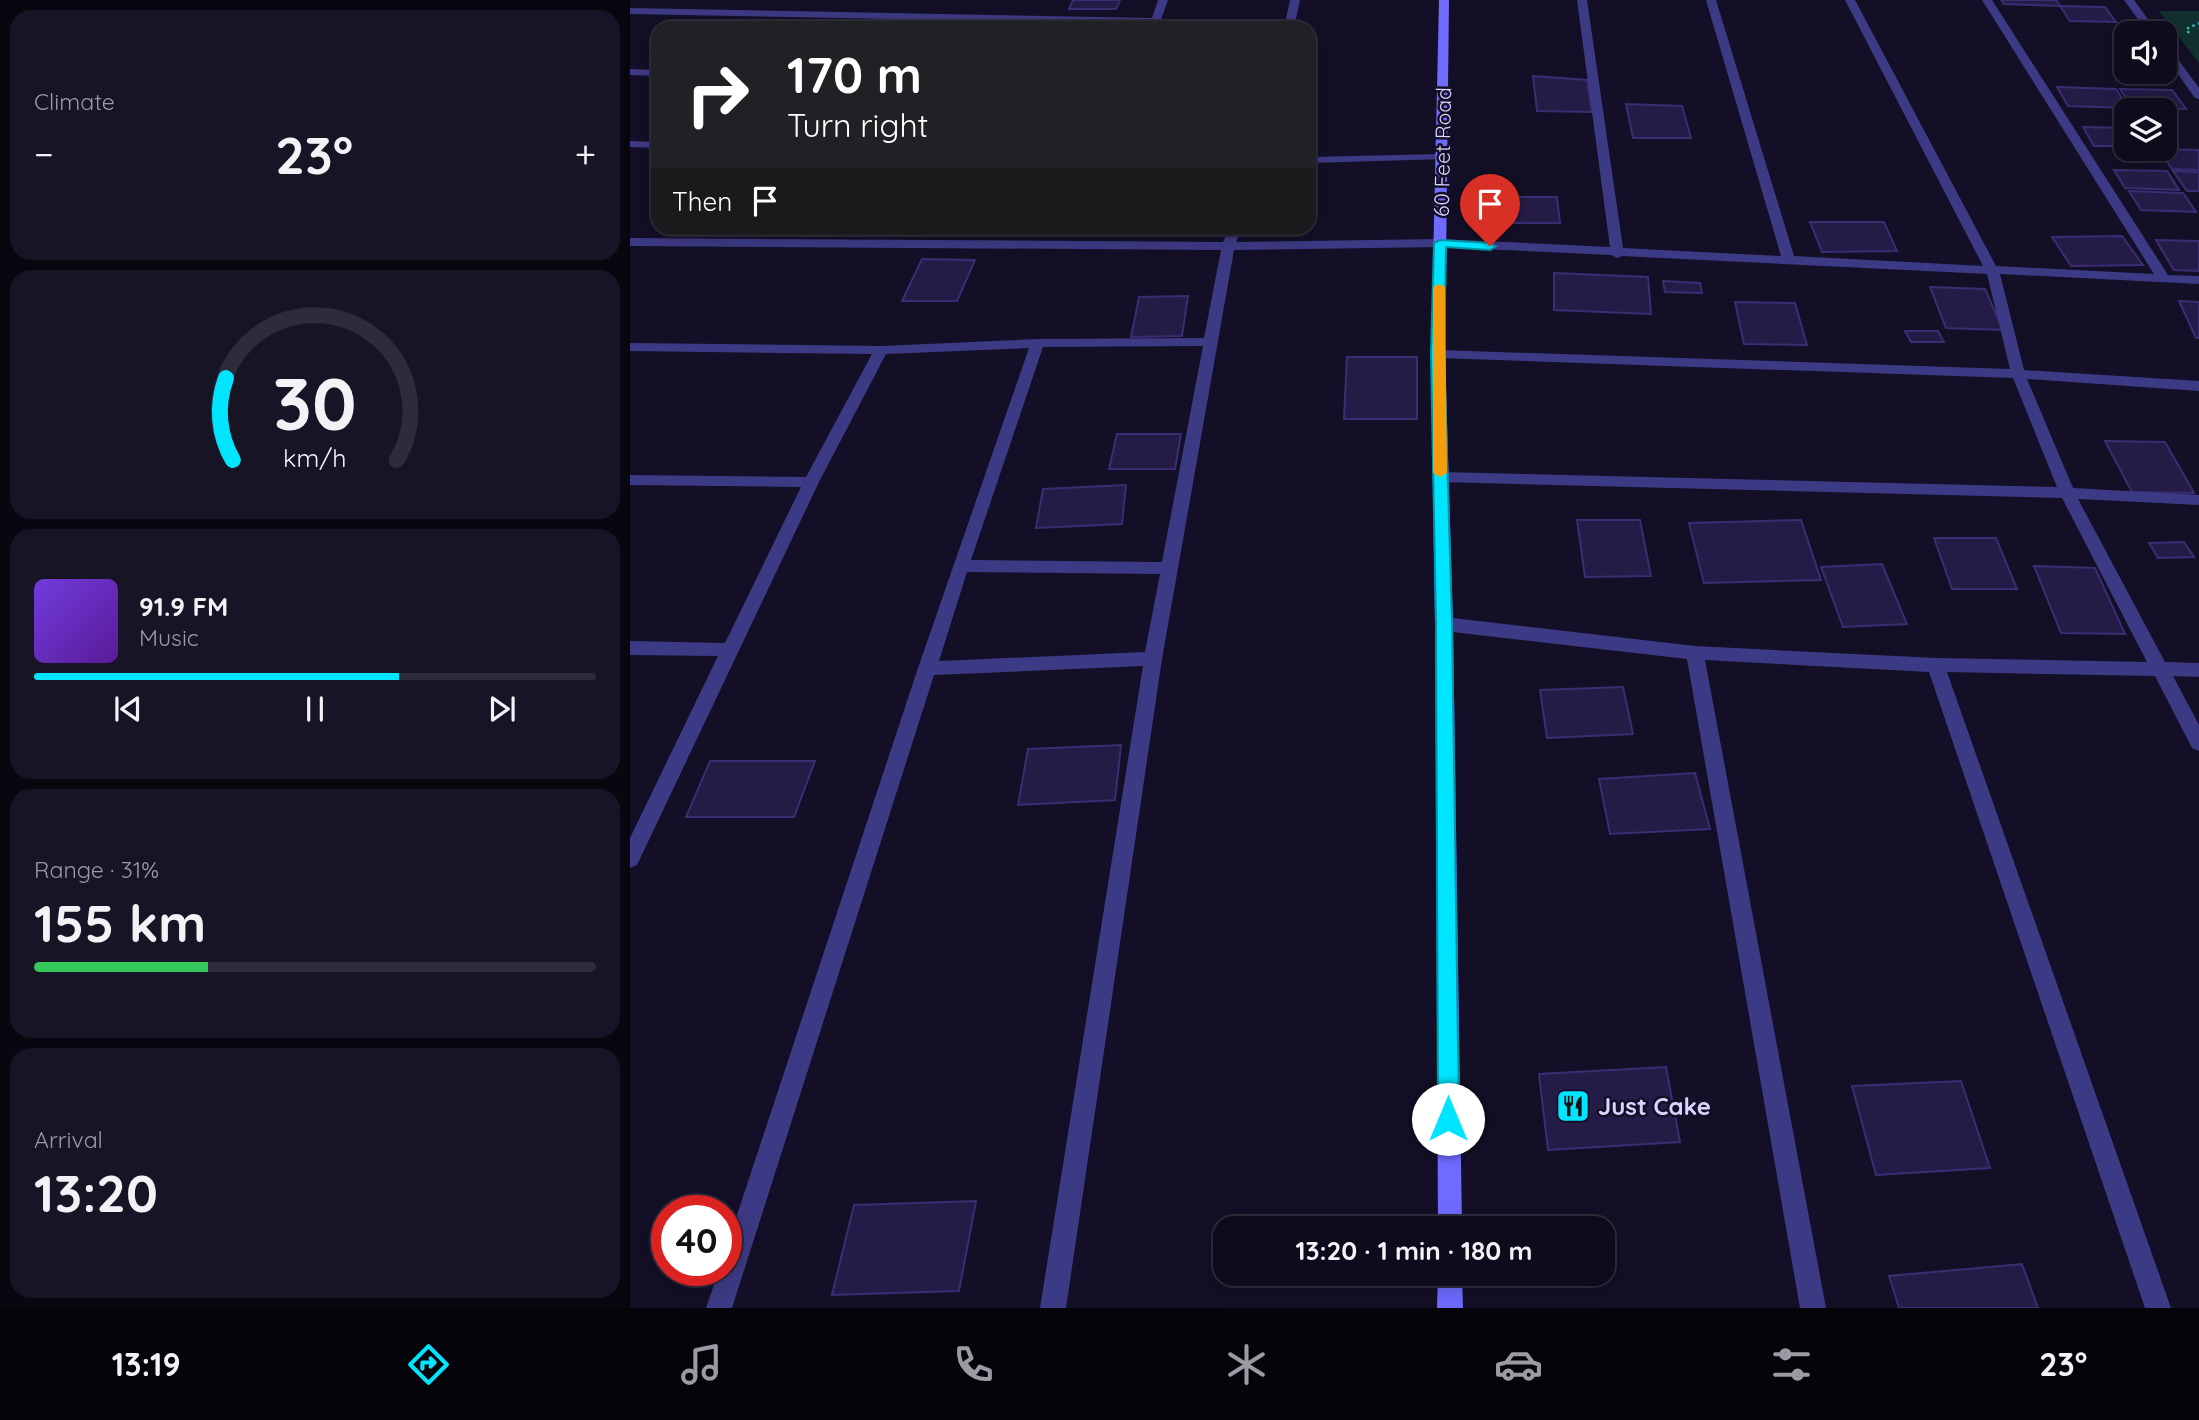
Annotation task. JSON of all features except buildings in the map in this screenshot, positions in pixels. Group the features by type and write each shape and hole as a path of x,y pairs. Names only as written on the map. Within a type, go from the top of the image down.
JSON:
{"street":[{"path":"1155,21 1163,0"},
{"path":"1290,21 1295,0"},
{"name":"60 Feet Road","path":"1444,0 1438,354 1444,624 1450,1216"},
{"path":"1582,0 1617,254"},
{"path":"1711,0 1789,261"},
{"path":"1850,0 1993,272 2018,374 2067,493 2199,743"},
{"path":"1987,0 2164,279"},
{"path":"2129,0 2144,21"},
{"path":"630,10 1042,21"},
{"path":"2177,66 2199,96"},
{"path":"630,72 651,73"},
{"path":"630,144 651,145"},
{"path":"1316,160 1442,158"},
{"path":"1053,1308 1153,659 1228,246 1233,235"},
{"path":"630,242 1228,246 1440,243 1617,254 2199,280"},
{"path":"630,347 881,350 1038,343 1210,342"},
{"path":"719,1308 927,668 1038,343"},
{"path":"630,859 811,482 881,350"},
{"path":"1438,354 2018,374 2199,386"},
{"path":"1440,477 2067,493 2199,500"},
{"path":"630,480 811,482"},
{"path":"961,566 1170,568"},
{"path":"1444,624 1695,653 1936,665 2199,670"},
{"path":"630,648 732,650"},
{"path":"1695,653 1813,1308"},
{"path":"927,668 1153,659"},
{"path":"1936,665 2158,1308"},
{"path":"1450,1286 1450,1308"}],"green space":[{"path":"2159,11 2199,11 2199,63 2177,34 2177,21 2167,21"}],"slow traffic":[{"path":"1439,287 1440,473"}],"place":[{"name":"Just Cake","path":"1573,1106"}],"route":[{"path":"1448,1119 1444,624 1438,354 1440,243 1490,246"}]}
